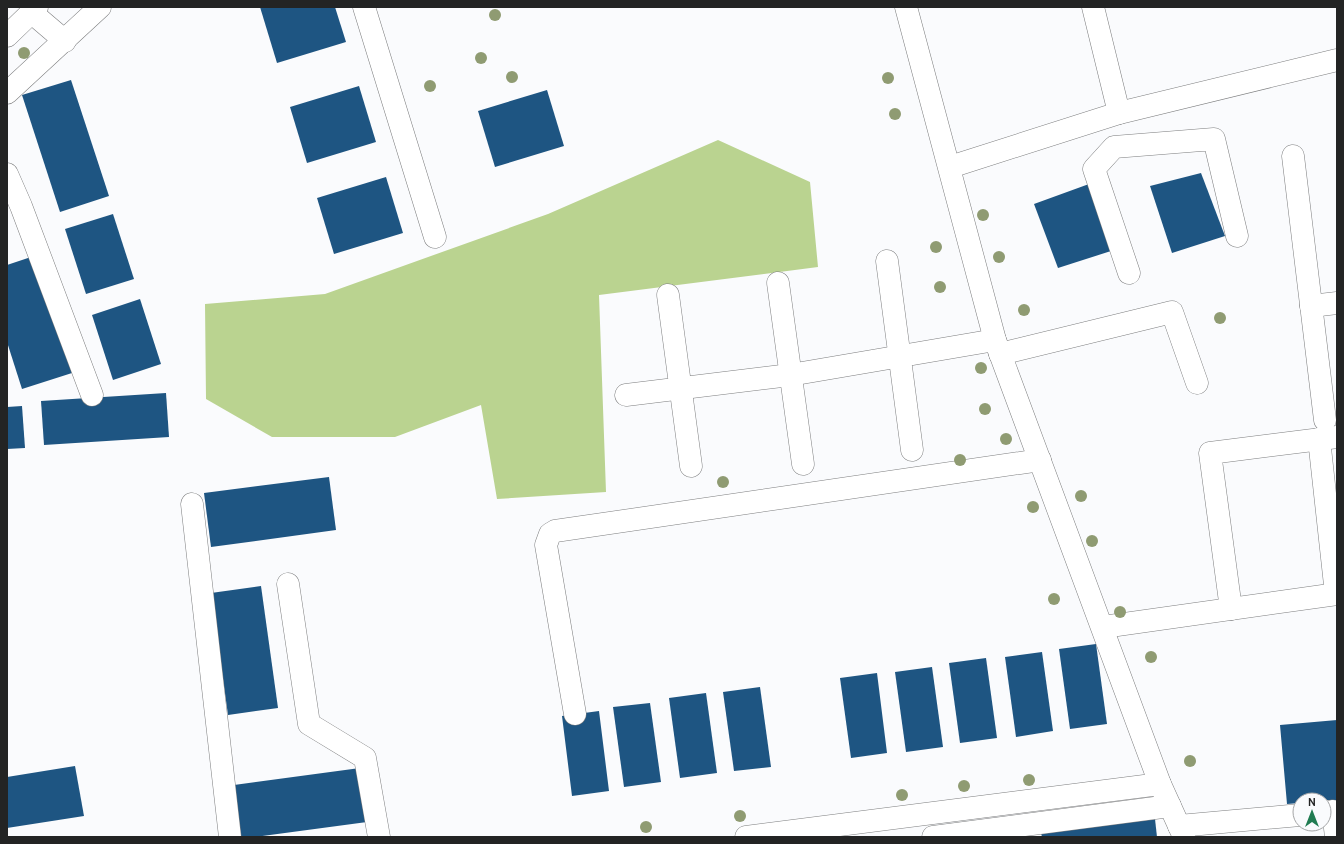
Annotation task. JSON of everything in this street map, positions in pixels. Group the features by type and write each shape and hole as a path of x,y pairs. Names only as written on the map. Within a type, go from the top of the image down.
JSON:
{"street":[{"path":"364,7 435,237"},
{"path":"906,7 997,347 1103,627 1160,784 1181,832 1214,823 1292,816"},
{"path":"1093,7 1113,115 1114,147"},
{"path":"7,36 34,10 65,41"},
{"path":"7,93 101,10"},
{"path":"950,167 1113,115 1290,70 1337,60"},
{"path":"1129,273 1094,169 1114,147 1214,139 1237,236"},
{"path":"1103,627 1336,594 1327,432 1293,156"},
{"path":"7,174 14,212 92,396"},
{"path":"887,261 901,356 912,450"},
{"path":"778,283 803,464"},
{"path":"668,295 690,466"},
{"path":"1311,306 1337,303"},
{"path":"626,395 790,375 901,356 997,347 1172,312 1197,383"},
{"path":"1231,609 1210,453 1327,432"},
{"path":"575,714 546,545 550,534 555,531 1040,460"},
{"path":"192,504 230,837"},
{"path":"288,584 308,724 365,758 379,837"},
{"path":"746,837 1160,784"},
{"path":"933,837 1170,806"},
{"path":"1332,817 1336,837"}],"green space":[{"path":"718,140 810,182 818,267 599,295 606,492 497,499 481,405 395,437 272,437 206,399 205,304 325,294 548,214"}],"building":[{"path":"260,7 335,7 346,42 277,63"},
{"path":"71,80 109,196 60,212 22,95"},
{"path":"359,86 376,142 307,163 290,107"},
{"path":"547,90 564,146 495,167 478,111"},
{"path":"1201,173 1225,236 1172,253 1150,186"},
{"path":"386,177 403,233 334,254 317,198"},
{"path":"1089,184 1111,251 1058,268 1034,204"},
{"path":"113,214 134,279 86,294 65,229"},
{"path":"34,256 72,373 22,389 7,342 7,265"},
{"path":"140,299 161,364 113,380 92,315"},
{"path":"166,393 169,437 44,445 41,401"},
{"path":"22,406 25,448 7,449 7,407"},
{"path":"329,477 336,530 211,547 204,493"},
{"path":"261,586 278,708 228,715 211,593"},
{"path":"1096,644 1107,724 1070,729 1059,649"},
{"path":"1042,652 1053,731 1016,737 1005,657"},
{"path":"986,658 997,738 960,743 949,663"},
{"path":"932,667 943,747 906,752 895,672"},
{"path":"877,673 887,753 851,758 840,678"},
{"path":"760,687 771,767 734,771 723,692"},
{"path":"706,693 717,773 680,778 669,698"},
{"path":"650,703 661,782 624,787 613,707"},
{"path":"599,711 609,791 572,796 562,716"},
{"path":"1337,720 1337,800 1332,800 1332,792 1292,792 1292,804 1287,804 1280,725"},
{"path":"75,766 84,816 7,828 7,777"},
{"path":"360,768 367,822 255,837 241,837 234,785"},
{"path":"1155,819 1157,837 1042,837 1041,833"}]}
